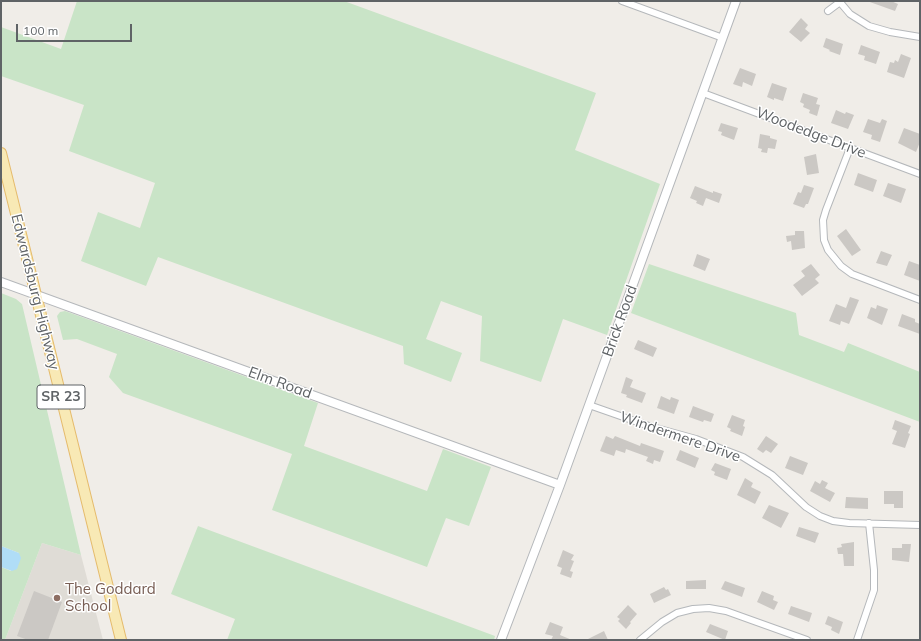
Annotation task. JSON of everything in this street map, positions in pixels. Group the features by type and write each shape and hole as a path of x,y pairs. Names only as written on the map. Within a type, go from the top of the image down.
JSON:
{"main road":[{"name":"Edwardsburg Highway","path":"1,154 121,640"}],"street":[{"path":"622,1 723,38"},
{"name":"Brick Road","path":"501,640 560,485 736,1"},
{"path":"828,11 840,1 850,14 869,26 890,32 920,37"},
{"name":"Woodedge Drive","path":"703,93 920,174"},
{"path":"850,148 823,220 824,240 828,250 841,266 852,274 920,300"},
{"name":"Elm Road","path":"1,282 560,485"},
{"name":"Windermere Drive","path":"589,405 648,426 696,439 743,457 772,475 806,507 820,516 840,522 920,525"},
{"path":"857,640 874,590 874,570 869,523"},
{"path":"640,640 662,622 678,613 693,609 709,608 726,611 807,640"}],"shaded area":[{"name":"The Goddard School","path":"42,543 81,555 103,640 5,640"}],"green space":[{"path":"77,1 344,1 596,93 575,150 660,184 607,335 563,319 541,382 480,361 482,316 441,301 426,339 462,353 451,382 404,364 403,346 158,257 146,286 81,261 98,212 140,228 155,183 69,151 84,105 1,76 1,27 61,49"},
{"path":"649,264 796,313 799,335 844,352 848,343 920,372 920,422 631,313"},
{"path":"1,293 16,299 22,304 81,555 42,543 5,640 1,640 1,567 11,571 19,553 1,546"},
{"path":"65,311 318,403 304,446 427,491 443,449 491,467 469,526 446,518 427,567 272,510 292,454 123,393 109,377 117,354 77,339 63,340 57,316 60,312"},
{"path":"198,526 495,636 494,640 227,640 235,619 171,594"}],"water":[{"path":"1,546 19,553 21,558 17,569 12,571 1,567"}],"building":[{"path":"867,1 891,1 898,4 895,11"},
{"path":"801,18 808,25 805,29 810,33 801,42 789,32"},
{"path":"826,38 843,44 840,55 823,47"},
{"path":"861,45 880,52 876,64 864,60 865,56 858,54"},
{"path":"901,54 911,58 904,78 887,72 890,62 894,63 895,60 898,62"},
{"path":"740,68 756,74 752,86 743,82 742,87 733,84"},
{"path":"772,83 787,88 783,101 774,98 774,100 767,97"},
{"path":"803,93 818,98 816,104 820,105 817,116 809,113 810,110 803,107 804,104 800,102"},
{"path":"836,110 845,114 846,112 854,115 848,129 831,123"},
{"path":"868,119 880,123 882,119 887,121 880,142 871,139 872,135 863,132"},
{"path":"721,123 738,128 734,140 721,135 722,132 718,131"},
{"path":"904,128 920,134 920,142 916,152 898,143"},
{"path":"760,134 770,136 770,138 777,140 775,149 768,148 767,153 761,152 762,149 758,148"},
{"path":"816,154 819,173 807,175 804,157"},
{"path":"858,173 877,180 873,192 854,185"},
{"path":"888,183 906,189 901,203 883,196"},
{"path":"804,185 814,188 808,204 806,204 804,208 793,204 798,192 801,193"},
{"path":"695,186 713,193 713,191 722,194 719,203 706,198 703,206 696,203 697,201 690,198"},
{"path":"846,229 861,250 852,256 837,236"},
{"path":"795,231 804,231 805,248 792,250 791,241 787,242 786,236 795,235"},
{"path":"881,251 892,255 887,266 876,263"},
{"path":"697,254 710,259 705,271 693,266"},
{"path":"909,261 920,265 920,281 904,275"},
{"path":"811,264 820,275 815,279 819,283 802,296 793,285 805,276 801,271"},
{"path":"850,297 859,300 849,324 841,321 840,325 829,321 836,304 846,308"},
{"path":"877,305 888,309 882,325 867,318 871,307 876,309"},
{"path":"902,314 915,319 915,322 920,324 920,334 898,326"},
{"path":"638,340 657,348 653,357 634,349"},
{"path":"626,377 633,380 630,387 646,393 642,403 626,397 627,395 621,393"},
{"path":"661,396 670,400 671,397 679,400 674,414 657,408"},
{"path":"693,406 714,414 711,422 704,420 703,422 689,417"},
{"path":"732,415 745,420 743,426 745,427 742,436 730,431 731,429 727,427"},
{"path":"895,420 911,426 905,448 892,444 897,431 892,429"},
{"path":"606,436 613,439 615,436 640,446 641,443 664,451 660,462 654,460 653,464 646,461 648,457 626,449 625,453 616,450 614,456 600,451"},
{"path":"766,436 778,444 771,453 766,450 763,453 757,449"},
{"path":"680,450 699,458 695,468 676,460"},
{"path":"790,456 808,463 803,475 785,468"},
{"path":"715,463 731,469 727,480 714,475 715,472 711,470"},
{"path":"745,478 753,483 751,487 761,492 755,504 737,495"},
{"path":"822,480 828,483 825,488 835,493 830,502 810,491 815,481 820,484"},
{"path":"884,491 903,491 903,508 894,508 894,504 884,504"},
{"path":"846,497 868,498 868,509 845,508"},
{"path":"769,505 789,513 781,528 762,518"},
{"path":"799,527 819,533 815,543 796,536"},
{"path":"854,542 854,566 844,566 843,554 838,554 837,548 842,547 841,544"},
{"path":"902,544 911,544 909,562 892,560 892,548 902,548"},
{"path":"563,550 574,555 571,560 574,561 570,571 573,572 571,578 560,574 562,568 557,566"},
{"path":"706,580 706,589 686,589 686,581"},
{"path":"725,581 745,588 742,597 721,589"},
{"path":"664,587 666,590 668,589 671,595 654,603 650,594"},
{"path":"34,591 62,602 48,640 28,640 17,636"},
{"path":"762,591 774,596 773,600 778,602 774,610 757,602"},
{"path":"628,605 637,614 626,629 618,621 620,619 617,617"},
{"path":"791,606 812,613 809,622 788,614"},
{"path":"828,616 843,622 839,634 831,630 832,627 825,624"},
{"path":"550,622 563,627 560,635 572,640 551,640 553,636 545,634"},
{"path":"710,624 728,631 725,640 706,632"},
{"path":"604,631 608,640 586,640"}],"place":[{"name":"The Goddard School","path":"57,598"}]}
